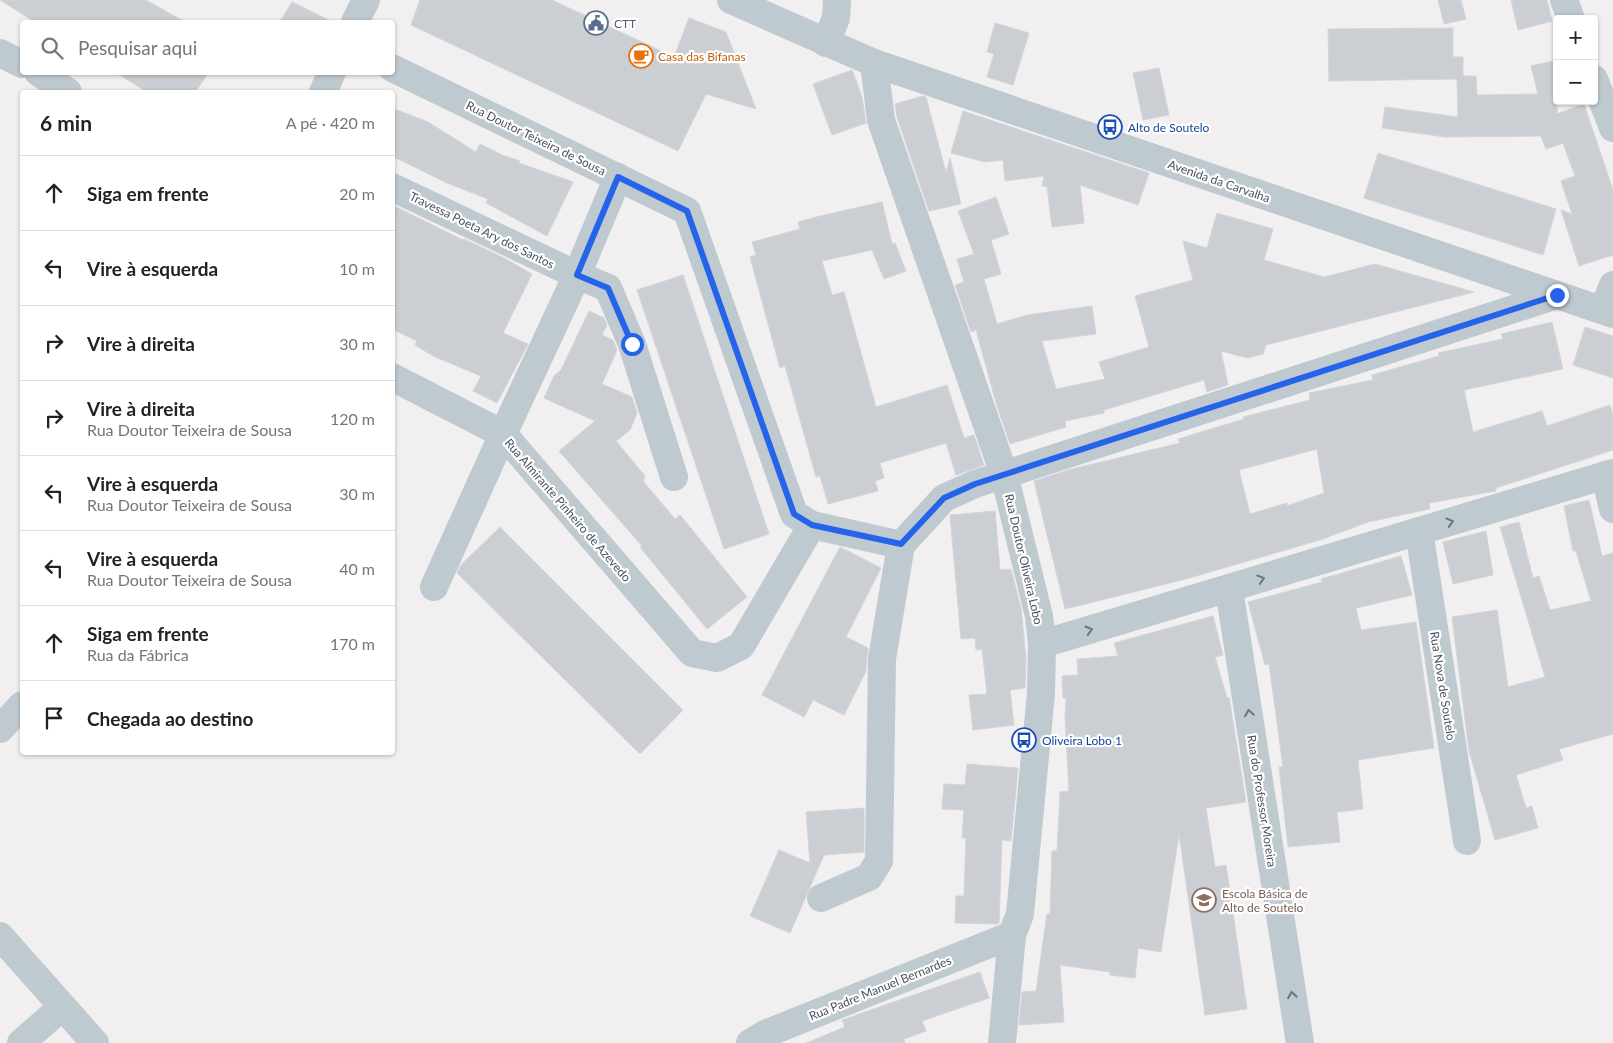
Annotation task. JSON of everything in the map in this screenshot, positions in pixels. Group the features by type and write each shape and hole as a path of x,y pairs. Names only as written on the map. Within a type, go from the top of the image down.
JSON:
{"street":[{"path":"356,20 366,0"},
{"name":"Avenida da Carvalha","path":"731,0 874,63 1608,312"},
{"path":"826,43 836,18 836,0"},
{"path":"1564,0 1570,15"},
{"path":"0,53 20,63"},
{"name":"Rua Doutor Oliveira Lobo","path":"874,63 882,120 1004,474 1039,616 1042,644 1041,693 1020,914 1012,935 1002,1043"},
{"name":"Rua Doutor Teixeira de Sousa","path":"395,69 687,211 794,514 812,525 901,544"},
{"path":"42,75 65,90"},
{"path":"324,90 331,75"},
{"path":"1598,88 1610,114"},
{"name":"Rua Almirante Pinheiro de Azevedo","path":"618,177 577,275 503,434 692,653 717,658 741,646 812,525"},
{"name":"Travessa Poeta Ary dos Santos","path":"395,188 608,288 632,344 674,477"},
{"path":"1608,312 1613,285"},
{"path":"822,898 869,877 880,861 882,659 901,544 944,498 1004,474 1557,295"},
{"path":"395,379 503,434 434,587"},
{"path":"1042,644 1609,474 1613,509"},
{"name":"Rua Nova de Soutelo","path":"1419,531 1467,841"},
{"name":"Rua do Professor Moreira","path":"1229,589 1300,1043"},
{"path":"0,729 20,707"},
{"name":"Rua Padre Manuel Bernardes","path":"750,1043 765,1034 1012,935"},
{"path":"0,936 95,1043"},
{"path":"21,1043 62,1007"}],"building":[{"path":"0,0 146,0 181,20 32,20"},
{"path":"420,0 552,0 674,57 689,18 726,32 756,109 706,94 678,151 411,25"},
{"path":"1438,0 1461,0 1466,19 1444,24"},
{"path":"1511,0 1547,0 1552,21 1518,30"},
{"path":"292,2 329,20 281,20"},
{"path":"995,23 1029,33 1013,85 987,77 994,54 987,52"},
{"path":"1453,28 1453,57 1463,57 1463,76 1476,76 1477,95 1538,94 1531,66 1553,61 1553,105 1557,105 1557,114 1584,105 1613,190 1613,255 1579,266 1561,210 1572,214 1561,181 1575,176 1563,143 1546,149 1541,136 1445,137 1382,128 1385,107 1458,117 1457,79 1329,81 1328,29"},
{"path":"1159,68 1169,115 1143,120 1133,73"},
{"path":"852,70 862,97 866,123 832,135 813,84"},
{"path":"120,75 207,75 196,90 144,90"},
{"path":"923,96 926,97 946,173 950,158 961,204 929,211 897,117 895,104"},
{"path":"395,109 428,122 476,152 480,144 502,155 520,161 519,163 573,182 547,236 486,203 488,199 447,183 395,157"},
{"path":"963,111 1149,173 1138,205 1080,185 1084,223 1052,227 1047,187 1042,186 1044,176 1005,181 1003,160 985,162 951,153"},
{"path":"1378,153 1556,209 1543,255 1364,198"},
{"path":"996,197 1009,234 991,240 1001,274 984,279 997,324 1027,315 1092,306 1096,334 1042,341 1056,389 1105,379 1099,362 1149,347 1135,296 1193,280 1183,241 1207,248 1217,213 1273,229 1264,260 1324,277 1375,264 1474,292 1266,345 1263,354 1247,358 1221,351 1228,385 1207,392 1204,380 1104,410 1104,413 1065,421 1066,427 1010,444 996,403 976,330 971,332 955,285 964,282 957,259 974,254 958,211"},
{"path":"882,202 892,244 895,243 906,271 884,279 872,250 822,261 832,295 844,292 876,407 947,385 964,438 974,435 984,465 956,475 946,443 880,463 884,478 875,481 878,491 828,504 820,476 816,477 785,366 780,368 750,257 756,255 752,242 800,229 798,222"},
{"path":"395,206 504,258 532,274 503,333 528,344 497,403 473,391 481,376 433,356 415,345 417,341 395,330"},
{"path":"683,275 769,534 724,549 637,290"},
{"path":"589,311 604,318 607,325 602,335 613,340 617,350 602,384 632,397 637,413 630,430 616,441 645,476 643,481 675,519 680,515 747,597 707,629 640,547 642,546 559,451 595,421 544,398 554,376 561,370"},
{"path":"1552,322 1563,369 1464,390 1473,432 1542,411 1547,426 1610,405 1613,415 1613,450 1496,488 1496,491 1429,503 1430,509 1368,522 1320,540 1186,579 1065,609 1034,481 1068,470 1180,443 1178,439 1244,419 1243,417 1310,400 1309,393 1373,380 1372,375 1439,356 1438,353 1503,339 1501,334","holes":["1317,449 1324,493 1287,506 1287,503 1250,514 1239,470"]},
{"path":"1585,327 1613,336 1613,378 1573,365"},
{"path":"1589,500 1602,556 1613,553 1613,734 1559,749 1563,760 1516,775 1526,808 1532,806 1538,828 1495,840 1469,751 1452,617 1497,610 1508,687 1545,677 1500,527 1519,522 1533,578 1539,576 1550,610 1591,601 1576,551 1573,551 1564,506"},
{"path":"995,511 1000,570 1011,569 1021,608 1026,658 1025,688 1010,690 1014,725 973,730 969,695 987,694 982,649 976,650 975,638 961,639 950,515"},
{"path":"500,527 683,710 640,754 457,573 461,565"},
{"path":"1486,531 1493,575 1453,584 1443,542"},
{"path":"840,547 881,568 846,637 868,648 866,671 844,715 813,700 804,717 762,695"},
{"path":"1401,556 1412,595 1356,608 1361,630 1416,622 1434,748 1358,760 1363,809 1337,812 1340,842 1288,847 1279,767 1283,767 1269,664 1265,665 1248,602 1322,582 1321,579"},
{"path":"1213,616 1223,655 1215,657 1227,698 1229,697 1246,802 1206,808 1215,867 1226,865 1247,1009 1205,1015 1179,834 1161,952 1138,948 1135,978 1110,975 1110,972 1060,965 1064,1022 1019,1025 1022,992 1036,991 1047,914 1050,914 1052,851 1057,851 1060,792 1069,791 1065,719 1066,698 1063,698 1062,676 1078,675 1077,659 1118,656 1114,643"},
{"path":"967,764 1018,768 1011,841 1002,840 999,923 997,924 955,923 956,896 964,896 966,838 962,838 964,810 942,809 944,784 965,785"},
{"path":"864,808 864,852 824,855 790,933 750,916 779,850 810,863 806,812"},
{"path":"980,972 989,998 922,1021 926,1031 904,1039 905,1043 806,1043 845,1027 842,1020"}],"place":[{"name":"CTT","path":"596,23"},
{"name":"Casa das Bifanas","path":"641,56"},
{"name":"Alto de Soutelo","path":"1110,127"},
{"name":"Oliveira Lobo 1","path":"1024,740"},
{"name":"Escola Básica de Alto de Soutelo","path":"1204,900"}],"route":[{"path":"632,344 608,288 577,275 618,177 687,211 794,514 812,525 901,544 944,498 975,484 1557,295"}]}
